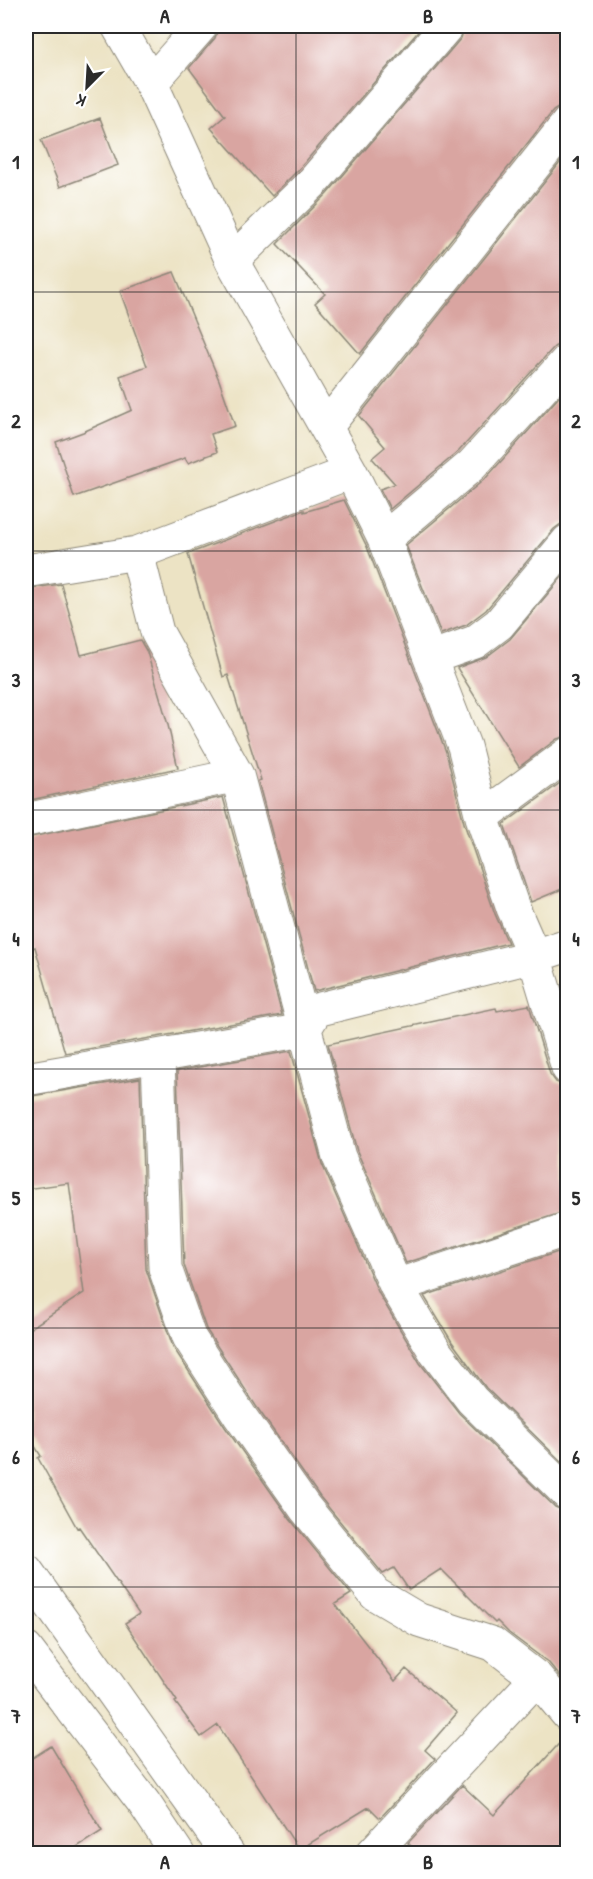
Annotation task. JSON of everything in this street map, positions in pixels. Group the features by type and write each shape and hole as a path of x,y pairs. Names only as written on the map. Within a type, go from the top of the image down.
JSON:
{"street":[{"path":"118,26 151,82 232,261 351,472 384,539 464,746 482,817 513,909 534,956 567,1068"},
{"path":"151,82 201,26"},
{"path":"232,261 313,182 447,26"},
{"path":"326,427 567,123"},
{"path":"384,539 472,465 567,360"},
{"path":"26,571 137,553 351,472"},
{"path":"430,658 475,642 499,624 567,541"},
{"path":"137,553 157,632 237,775 339,1157 396,1286 436,1353 472,1400 567,1494"},
{"path":"482,817 567,754"},
{"path":"26,820 237,775"},
{"path":"26,1079 304,1030 316,1010 534,956 567,945"},
{"path":"158,1057 165,1268 189,1337 240,1416 305,1508 375,1594 419,1620 493,1644 537,1678 567,1715"},
{"path":"396,1286 567,1229"},
{"path":"26,1570 228,1854"},
{"path":"26,1649 144,1803 178,1854"},
{"path":"372,1854 537,1678"}],"building":[{"path":"219,26 423,26 299,169 272,196 211,128 225,116 189,68 215,38"},
{"path":"465,26 567,26 567,105 553,111 360,354 315,303 325,294 277,244 327,194 461,38"},
{"path":"100,118 118,165 60,187 41,140"},
{"path":"567,154 567,342 554,347 459,451 390,509 380,489 395,484 372,458 385,447 359,416"},
{"path":"174,272 219,380 235,426 211,434 217,452 188,463 185,458 74,497 56,442 132,410 120,376 147,366 120,291"},
{"path":"567,388 567,523 554,529 486,610 466,625 441,634 406,545 486,478"},
{"path":"344,500 367,547 446,752 464,823 495,914 508,943 314,991 258,781 261,780 228,675 223,677 188,554 304,510 304,512"},
{"path":"567,571 567,736 557,739 519,767 457,668 486,657 510,639"},
{"path":"61,584 81,655 140,640 147,652 178,768 26,801 26,589"},
{"path":"567,778 567,887 531,902 504,824"},
{"path":"223,797 282,1015 65,1053 35,947 26,950 26,838"},
{"path":"529,1005 550,1074 556,1082 567,1086 567,1211 406,1263 357,1151 328,1044 496,1008 497,1011"},
{"path":"291,1051 322,1164 379,1294 420,1363 459,1413 555,1507 567,1512 567,1685 549,1663 497,1621 495,1623 441,1569 409,1590 394,1568 383,1574 320,1497 256,1406 206,1329 184,1265 177,1071"},
{"path":"140,1078 146,1269 173,1347 225,1427 290,1519 351,1594 335,1604 395,1681 406,1669 457,1713 425,1750 435,1759 380,1818 369,1807 299,1850 218,1725 201,1737 175,1702 177,1701 125,1623 139,1614 79,1527 77,1528 38,1458 41,1456 26,1432 26,1331 84,1293 69,1183 26,1189 26,1097"},
{"path":"567,1249 567,1467 486,1388 452,1342 424,1296"},
{"path":"567,1735 567,1854 419,1854 408,1843 462,1785 494,1815"},
{"path":"51,1746 102,1831 66,1854 26,1854 26,1762"}]}
